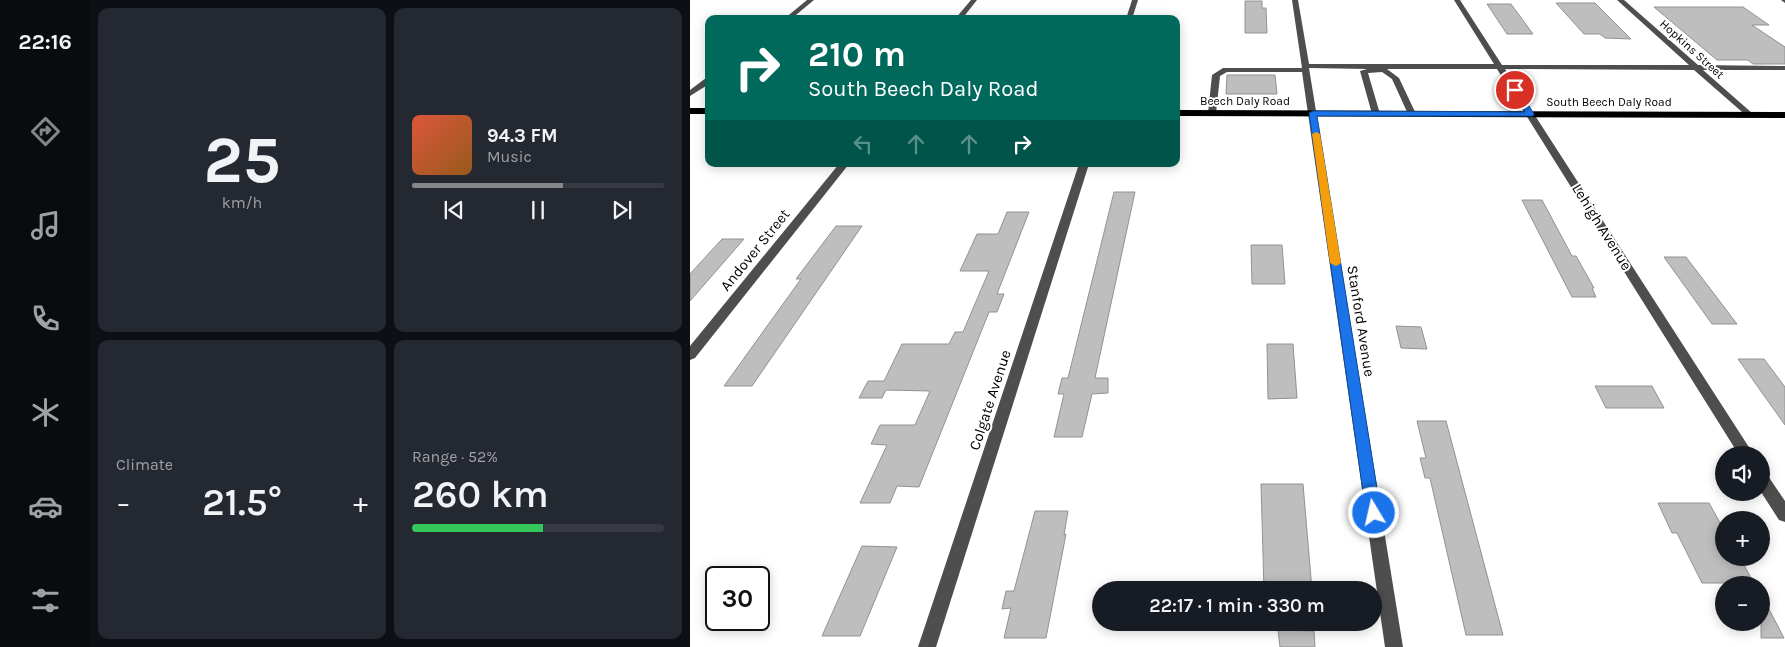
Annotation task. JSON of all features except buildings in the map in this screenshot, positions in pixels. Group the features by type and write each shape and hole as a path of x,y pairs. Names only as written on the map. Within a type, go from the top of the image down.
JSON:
{"main road":[{"path":"690,111 705,111"},
{"name":"Beech Daly Road","path":"1180,113 1313,113"},
{"name":"South Beech Daly Road","path":"1313,113 1785,115"}],"street":[{"path":"792,15 811,0"},
{"path":"961,15 974,0"},
{"path":"1130,15 1135,0"},
{"name":"Stanford Avenue","path":"1295,0 1394,647"},
{"name":"Lehigh Avenue","path":"1457,0 1741,446"},
{"name":"Hopkins Street","path":"1620,0 1749,115"},
{"path":"1212,113 1216,75 1226,70 1500,66 1785,68"},
{"path":"1376,114 1364,71 1384,70 1395,78 1412,114"},
{"path":"690,94 705,83"},
{"name":"Andover Street","path":"690,355 842,167"},
{"name":"Colgate Avenue","path":"927,647 1083,167"},
{"path":"1770,492 1785,515"}],"slow traffic":[{"path":"1316,134 1336,263"}],"route":[{"path":"1374,513 1313,113 1530,114 1515,90"}]}
